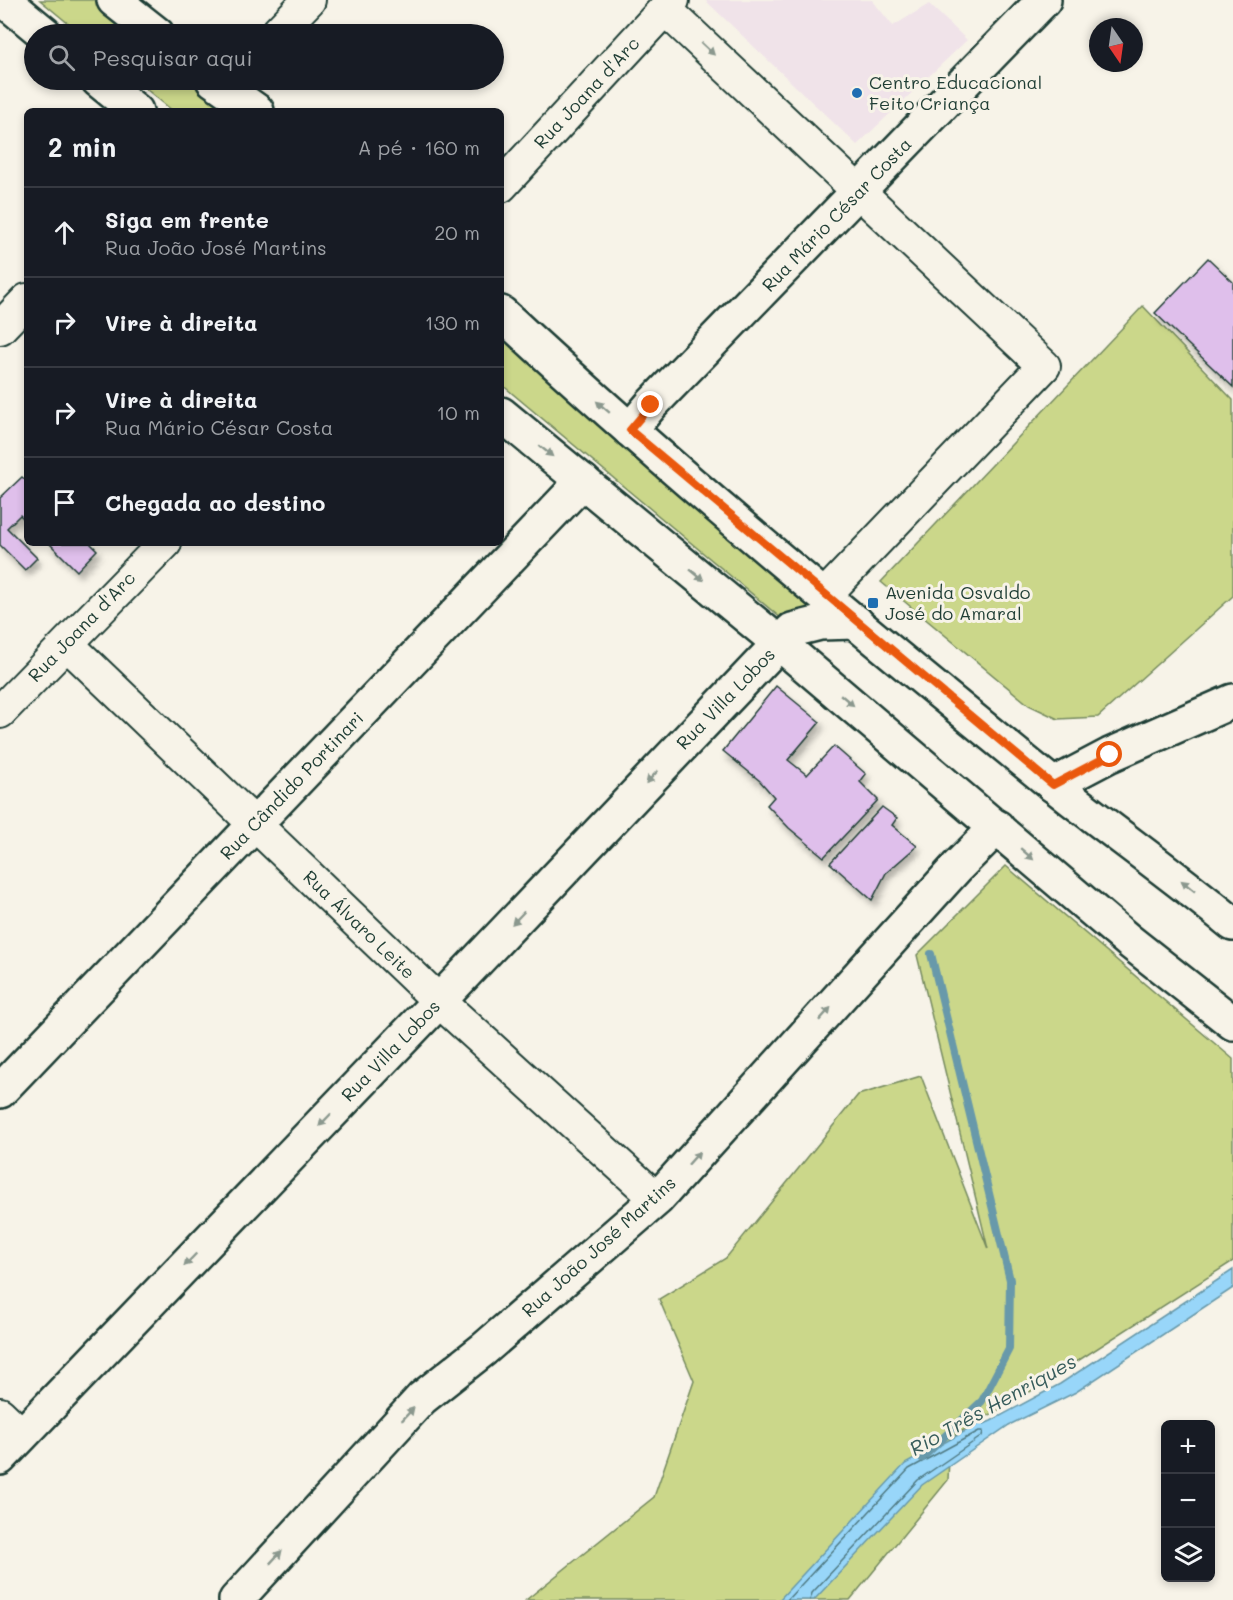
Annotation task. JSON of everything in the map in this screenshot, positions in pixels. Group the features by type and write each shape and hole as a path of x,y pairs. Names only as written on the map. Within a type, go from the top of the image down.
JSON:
{"main road":[{"path":"4,0 33,24"},
{"path":"114,0 144,24"},
{"name":"Rua Mário César Costa","path":"630,430 651,405 1044,0"},
{"path":"111,90 132,108"},
{"path":"233,90 254,108"},
{"path":"504,316 630,430 856,622 1053,785 1233,924"},
{"path":"504,416 779,643 1129,941 1233,1023"},
{"name":"Rua Cândido Portinari","path":"0,1091 583,481"},
{"name":"Rua Villa Lobos","path":"0,1458 11,1424 439,1001 792,630 820,624 856,622"},
{"path":"1053,785 1110,755 1233,701"},
{"name":"Rua João José Martins","path":"236,1600 422,1398 484,1349 657,1199 957,867 997,828"}],"street":[{"path":"286,24 309,0"},
{"path":"669,5 1044,366 825,596"},
{"name":"Rua Joana d'Arc","path":"504,183 669,5"},
{"path":"0,328 24,303"},
{"name":"Rua Joana d'Arc","path":"0,712 162,546"},
{"name":"Rua Álvaro Leite","path":"67,644 439,1001 657,1199"}],"shaded area":[{"name":"Centro Educacional Feito Criança","path":"705,0 872,0 893,26 929,4 967,40 857,145"}],"green space":[{"path":"40,0 97,0 127,24 69,24"},
{"path":"147,90 205,90 227,108 169,108"},
{"path":"1143,306 1233,400 1233,596 1098,717 1058,719 1029,705 881,582"},
{"path":"504,338 837,614 782,619 504,387"},
{"path":"1006,866 1233,1059 1233,1261 1031,1391 950,1438 948,1480 850,1600 526,1600 654,1497 694,1381 659,1299 726,1258 858,1095 921,1076 988,1249 917,955"}],"water":[{"path":"1233,1270 1233,1288 1076,1392 1009,1425 922,1485 814,1600 779,1600 905,1464 982,1422 984,1424 991,1421 1060,1384"}],"building":[{"path":"1208,258 1233,282 1233,387 1155,313"},
{"path":"22,477 24,479 24,519 20,515 7,528 37,558 25,570 0,545 0,498"},
{"path":"52,546 93,546 97,550 77,571"},
{"path":"776,686 820,722 788,760 807,775 834,746 866,774 860,782 878,800 824,857 789,828 767,805 774,797 760,781 723,751"},
{"path":"882,807 897,818 892,825 917,846 886,873 872,900 830,863"}],"waterway":[{"name":"Rio Três Henriques","path":"922,1458 982,1401 1009,1349 1010,1280 931,954"}],"place":[{"name":"Centro Educacional Feito Criança","path":"857,93"},
{"name":"Avenida Osvaldo José do Amaral","path":"873,603"}],"route":[{"path":"651,405 630,430 1053,785 1110,755"}]}
